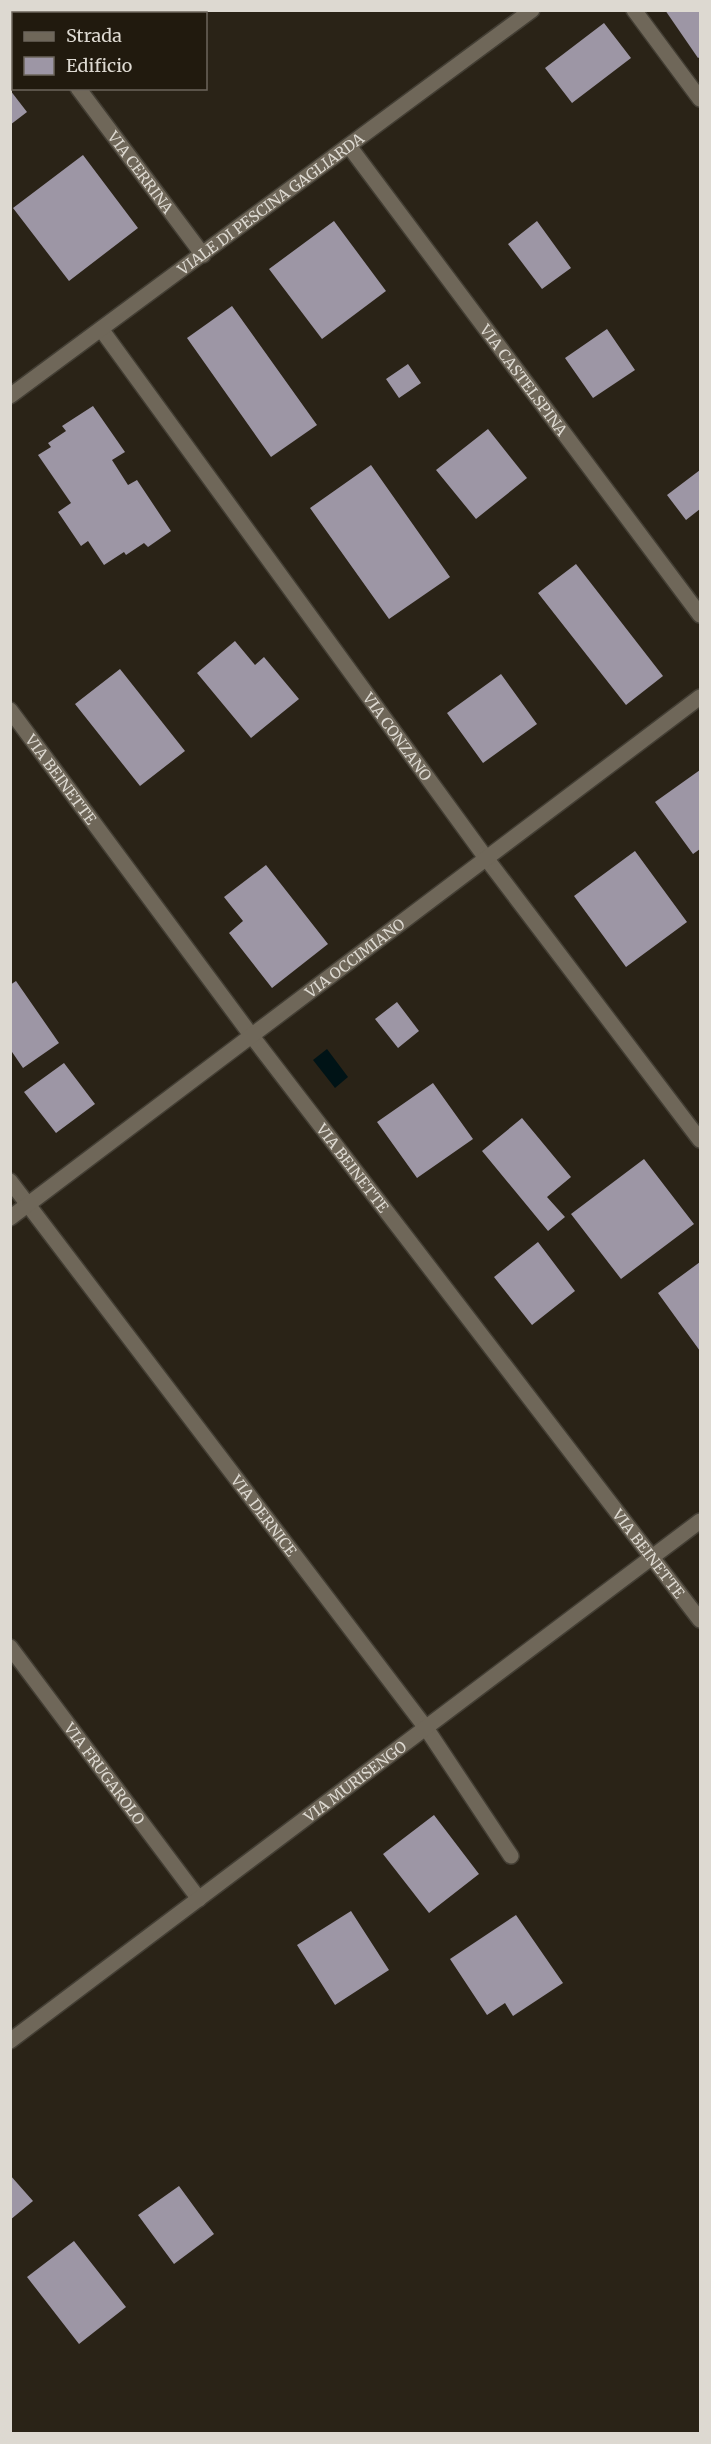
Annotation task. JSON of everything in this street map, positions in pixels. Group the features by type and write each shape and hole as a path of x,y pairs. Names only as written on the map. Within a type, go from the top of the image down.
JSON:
{"street":[{"name":"VIALE DI PESCINA GAGLIARDA","path":"10,396 532,10"},
{"path":"634,10 700,99"},
{"name":"VIA CERRINA","path":"79,90 203,255"},
{"name":"VIA CASTELSPINA","path":"349,146 700,615"},
{"name":"VIA CONZANO","path":"101,329 486,858 700,1140"},
{"name":"VIA OCCIMIANO","path":"10,1218 700,697"},
{"name":"VIA BEINETTE","path":"10,710 251,1035 700,1620"},
{"name":"VIA DERNICE","path":"10,1181 426,1728 511,1856"},
{"name":"VIA MURISENGO","path":"10,2041 700,1521"},
{"name":"VIA FRUGAROLO","path":"10,1647 199,1899"}],"shaded area":[{"path":"327,1049 348,1077 335,1088 313,1060"}],"building":[{"path":"665,10 700,10 700,57 698,58"},
{"path":"604,23 631,58 572,103 545,68"},
{"path":"10,90 27,112 10,125"},
{"path":"83,155 138,228 69,281 13,208"},
{"path":"334,221 386,291 322,339 269,269"},
{"path":"537,221 571,268 542,289 508,244"},
{"path":"232,306 317,425 271,457 187,338"},
{"path":"607,329 635,370 593,398 565,358"},
{"path":"408,364 421,383 399,398 386,379"},
{"path":"93,406 125,452 112,460 128,485 137,480 171,531 148,547 144,543 126,555 124,552 104,565 88,541 81,546 58,512 71,503 38,455 51,447 48,443 66,431 62,426"},
{"path":"488,429 527,478 476,519 436,470"},
{"path":"371,465 450,577 389,619 310,508"},
{"path":"700,470 700,509 686,520 667,495"},
{"path":"576,564 663,676 626,705 538,593"},
{"path":"235,641 255,665 264,657 299,699 251,738 197,673"},
{"path":"120,669 185,751 140,786 75,704"},
{"path":"501,674 537,724 483,763 447,713"},
{"path":"700,770 700,849 693,854 655,802"},
{"path":"635,851 687,922 626,967 574,896"},
{"path":"266,865 328,944 272,988 229,933 243,921 224,897"},
{"path":"16,981 59,1043 23,1068 10,1049 10,985"},
{"path":"397,1002 419,1031 398,1048 375,1019"},
{"path":"64,1063 95,1104 56,1133 24,1092"},
{"path":"433,1083 473,1139 417,1178 377,1122"},
{"path":"522,1118 571,1177 547,1197 565,1217 548,1231 482,1151"},
{"path":"644,1159 694,1224 621,1279 571,1214"},
{"path":"538,1242 575,1291 532,1325 494,1277"},
{"path":"700,1262 700,1351 658,1293"},
{"path":"434,1815 479,1874 429,1913 383,1854"},
{"path":"351,1911 389,1970 335,2005 297,1945"},
{"path":"516,1915 563,1983 513,2016 505,2003 487,2015 450,1959"},
{"path":"10,2175 33,2201 10,2220"},
{"path":"179,2186 214,2234 174,2264 138,2215"},
{"path":"74,2241 126,2307 79,2344 27,2277"}]}
